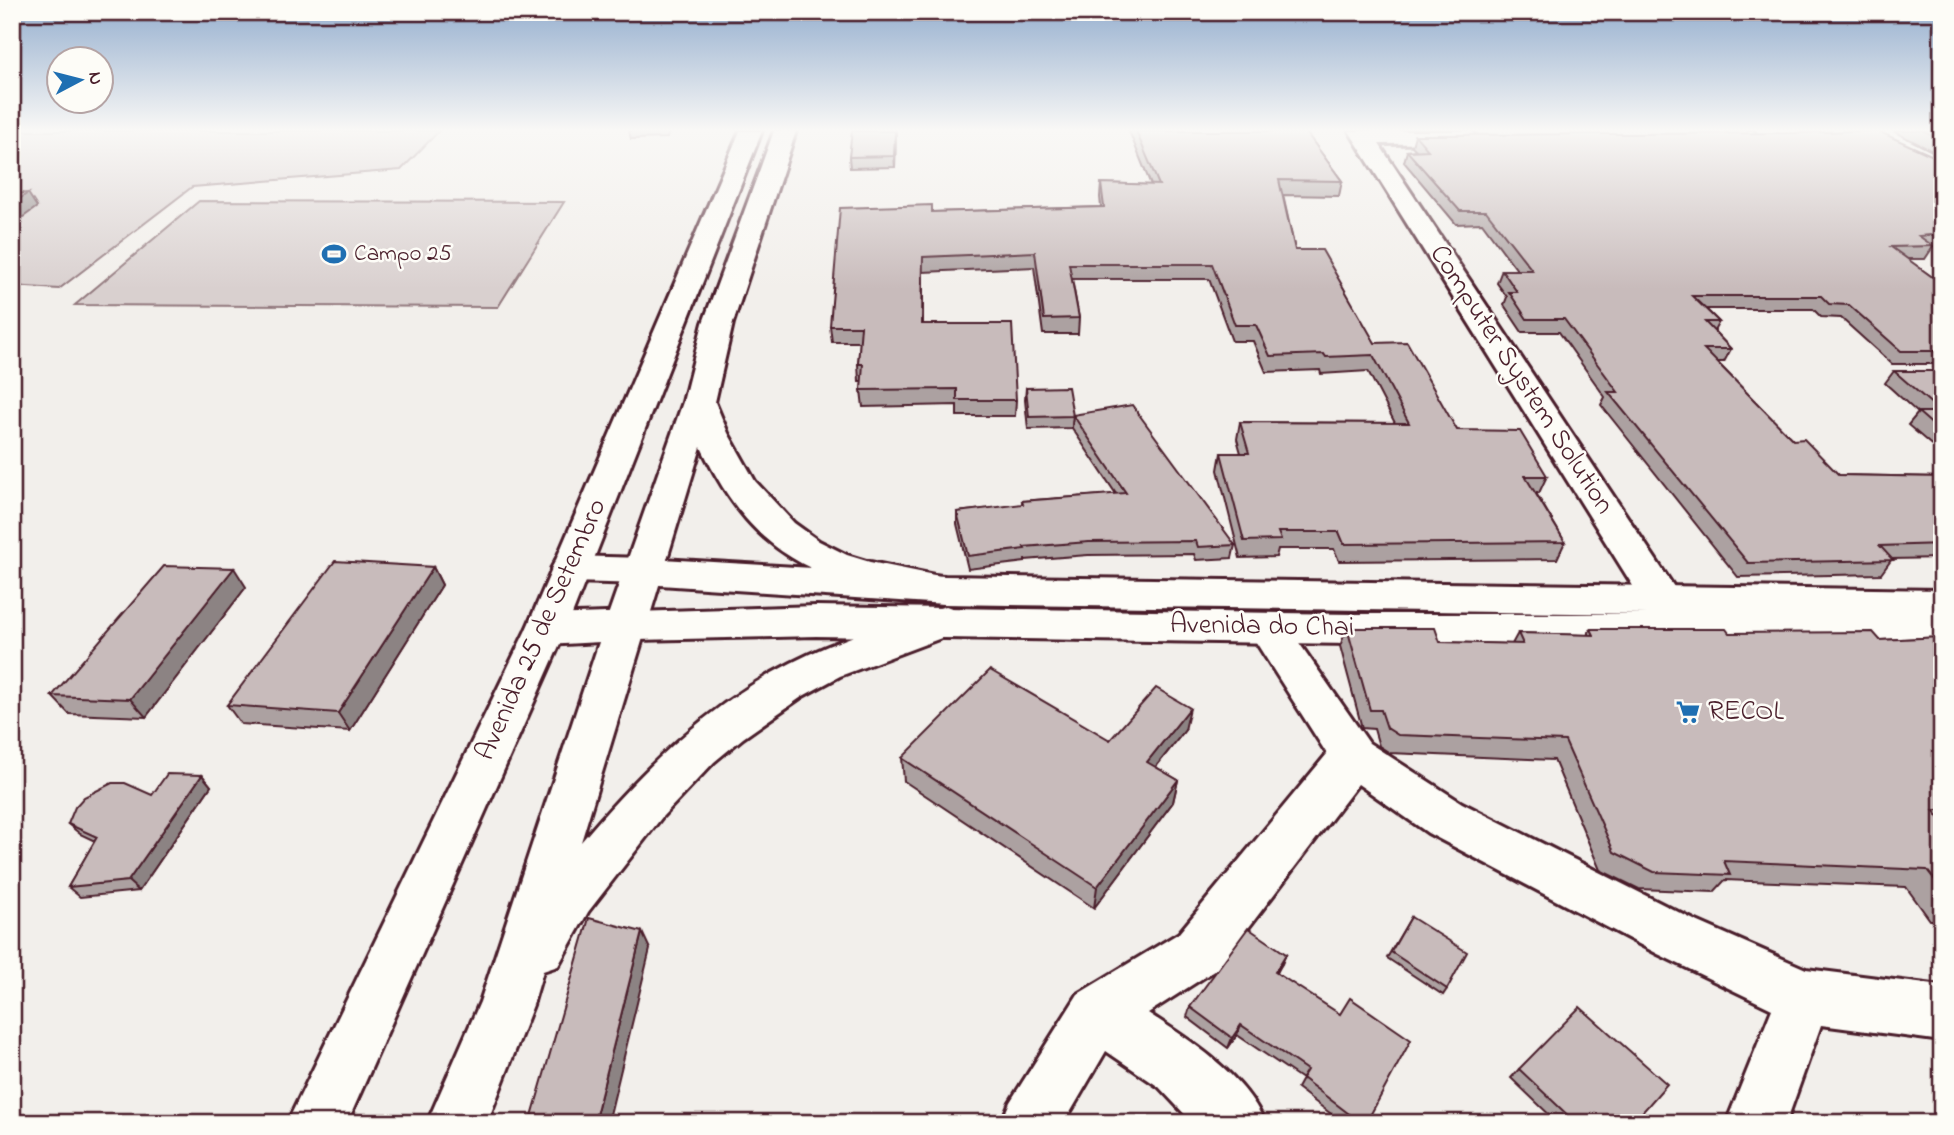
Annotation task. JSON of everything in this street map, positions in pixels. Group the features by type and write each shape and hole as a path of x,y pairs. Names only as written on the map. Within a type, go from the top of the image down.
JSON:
{"main road":[{"name":"Avenida 25 de Setembro","path":"317,1123 546,630 729,184"},
{"path":"457,1123 506,1005 625,624 645,571 699,402 718,323 767,184"},
{"name":"Computer System Solution","path":"1394,184 1673,616"},
{"path":"699,402 713,441 741,487 778,533 821,559 945,605"},
{"name":"Avenida do Chai","path":"570,569 645,571 945,605 1267,628 1673,616 1942,604"},
{"name":"Avenida do Chai","path":"546,630 945,605 1673,616 1811,629 1942,631"},
{"path":"506,1005 574,890 639,811 677,771 732,721 789,683 867,648 945,605"},
{"path":"1267,628 1353,756 1446,818 1558,878 1804,996 1942,1014"},
{"path":"1031,1123 1098,1013 1198,951 1353,756"},
{"path":"1756,1123 1804,996"},
{"path":"1098,1013 1179,1067 1235,1123"}],"shaded area":[{"path":"12,184 229,184 192,187 59,289 12,286"},
{"name":"Campo 25","path":"199,201 564,202 498,307 75,305"}],"building":[{"path":"1101,184 1280,184 1295,250 1322,250 1375,343 1407,342 1457,430 1520,431 1547,476 1525,476 1565,542 1344,544 1339,532 1278,532 1281,540 1244,541 1221,453 1249,453 1240,422 1409,423 1373,355 1270,356 1256,325 1235,325 1212,264 1069,264 1079,318 1044,319 1035,252 923,257 922,324 1012,324 1016,400 957,400 957,389 861,390 863,364 858,364 861,326 830,326 840,208 932,205 932,212 1104,207"},
{"path":"1436,184 1942,184 1942,234 1919,236 1933,246 1891,247 1942,284 1942,351 1901,351 1849,305 1829,304 1821,296 1692,296 1719,322 1705,322 1731,349 1704,349 1793,440 1804,439 1839,475 1942,477 1942,544 1880,546 1893,560 1748,563 1608,392 1618,392 1564,319 1527,319 1509,292 1517,292 1502,270 1532,270 1486,211 1460,211"},
{"path":"28,193 12,204 12,194"},
{"path":"1894,371 1942,372 1942,406 1934,406"},
{"path":"1068,387 1073,416 1029,417 1026,388"},
{"path":"1132,405 1235,545 1198,547 1196,541 1089,542 1024,547 1025,549 968,556 957,512 1023,504 1022,501 1126,493 1073,415"},
{"path":"1918,412 1942,412 1942,433"},
{"path":"335,561 433,567 338,713 227,705"},
{"path":"164,566 234,568 130,699 52,696"},
{"path":"1347,628 1435,628 1440,642 1523,644 1518,633 1594,635 1591,629 1726,629 1729,633 1873,632 1880,640 1942,637 1942,810 1933,810 1942,821 1942,889 1927,870 1724,861 1730,875 1654,872 1614,852 1565,741 1398,735 1387,728 1381,710 1370,710"},
{"path":"990,670 1110,740 1156,688 1190,708 1147,762 1178,780 1097,887 902,758"},
{"path":"167,774 202,775 128,881 68,887 97,837 68,824 75,807 84,797 112,783 125,783 152,795"},
{"path":"1411,917 1467,952 1447,989 1391,952"},
{"path":"589,918 642,932 594,1123 530,1123"},
{"path":"1248,928 1286,954 1275,972 1340,1014 1350,998 1411,1040 1366,1123 1361,1123 1302,1078 1307,1070 1241,1025 1232,1038 1190,1007"},
{"path":"1580,1007 1667,1084 1633,1123 1576,1123 1519,1069"}],"place":[{"name":"Campo 25","path":"334,254"},
{"name":"RECOL","path":"1688,712"}]}
